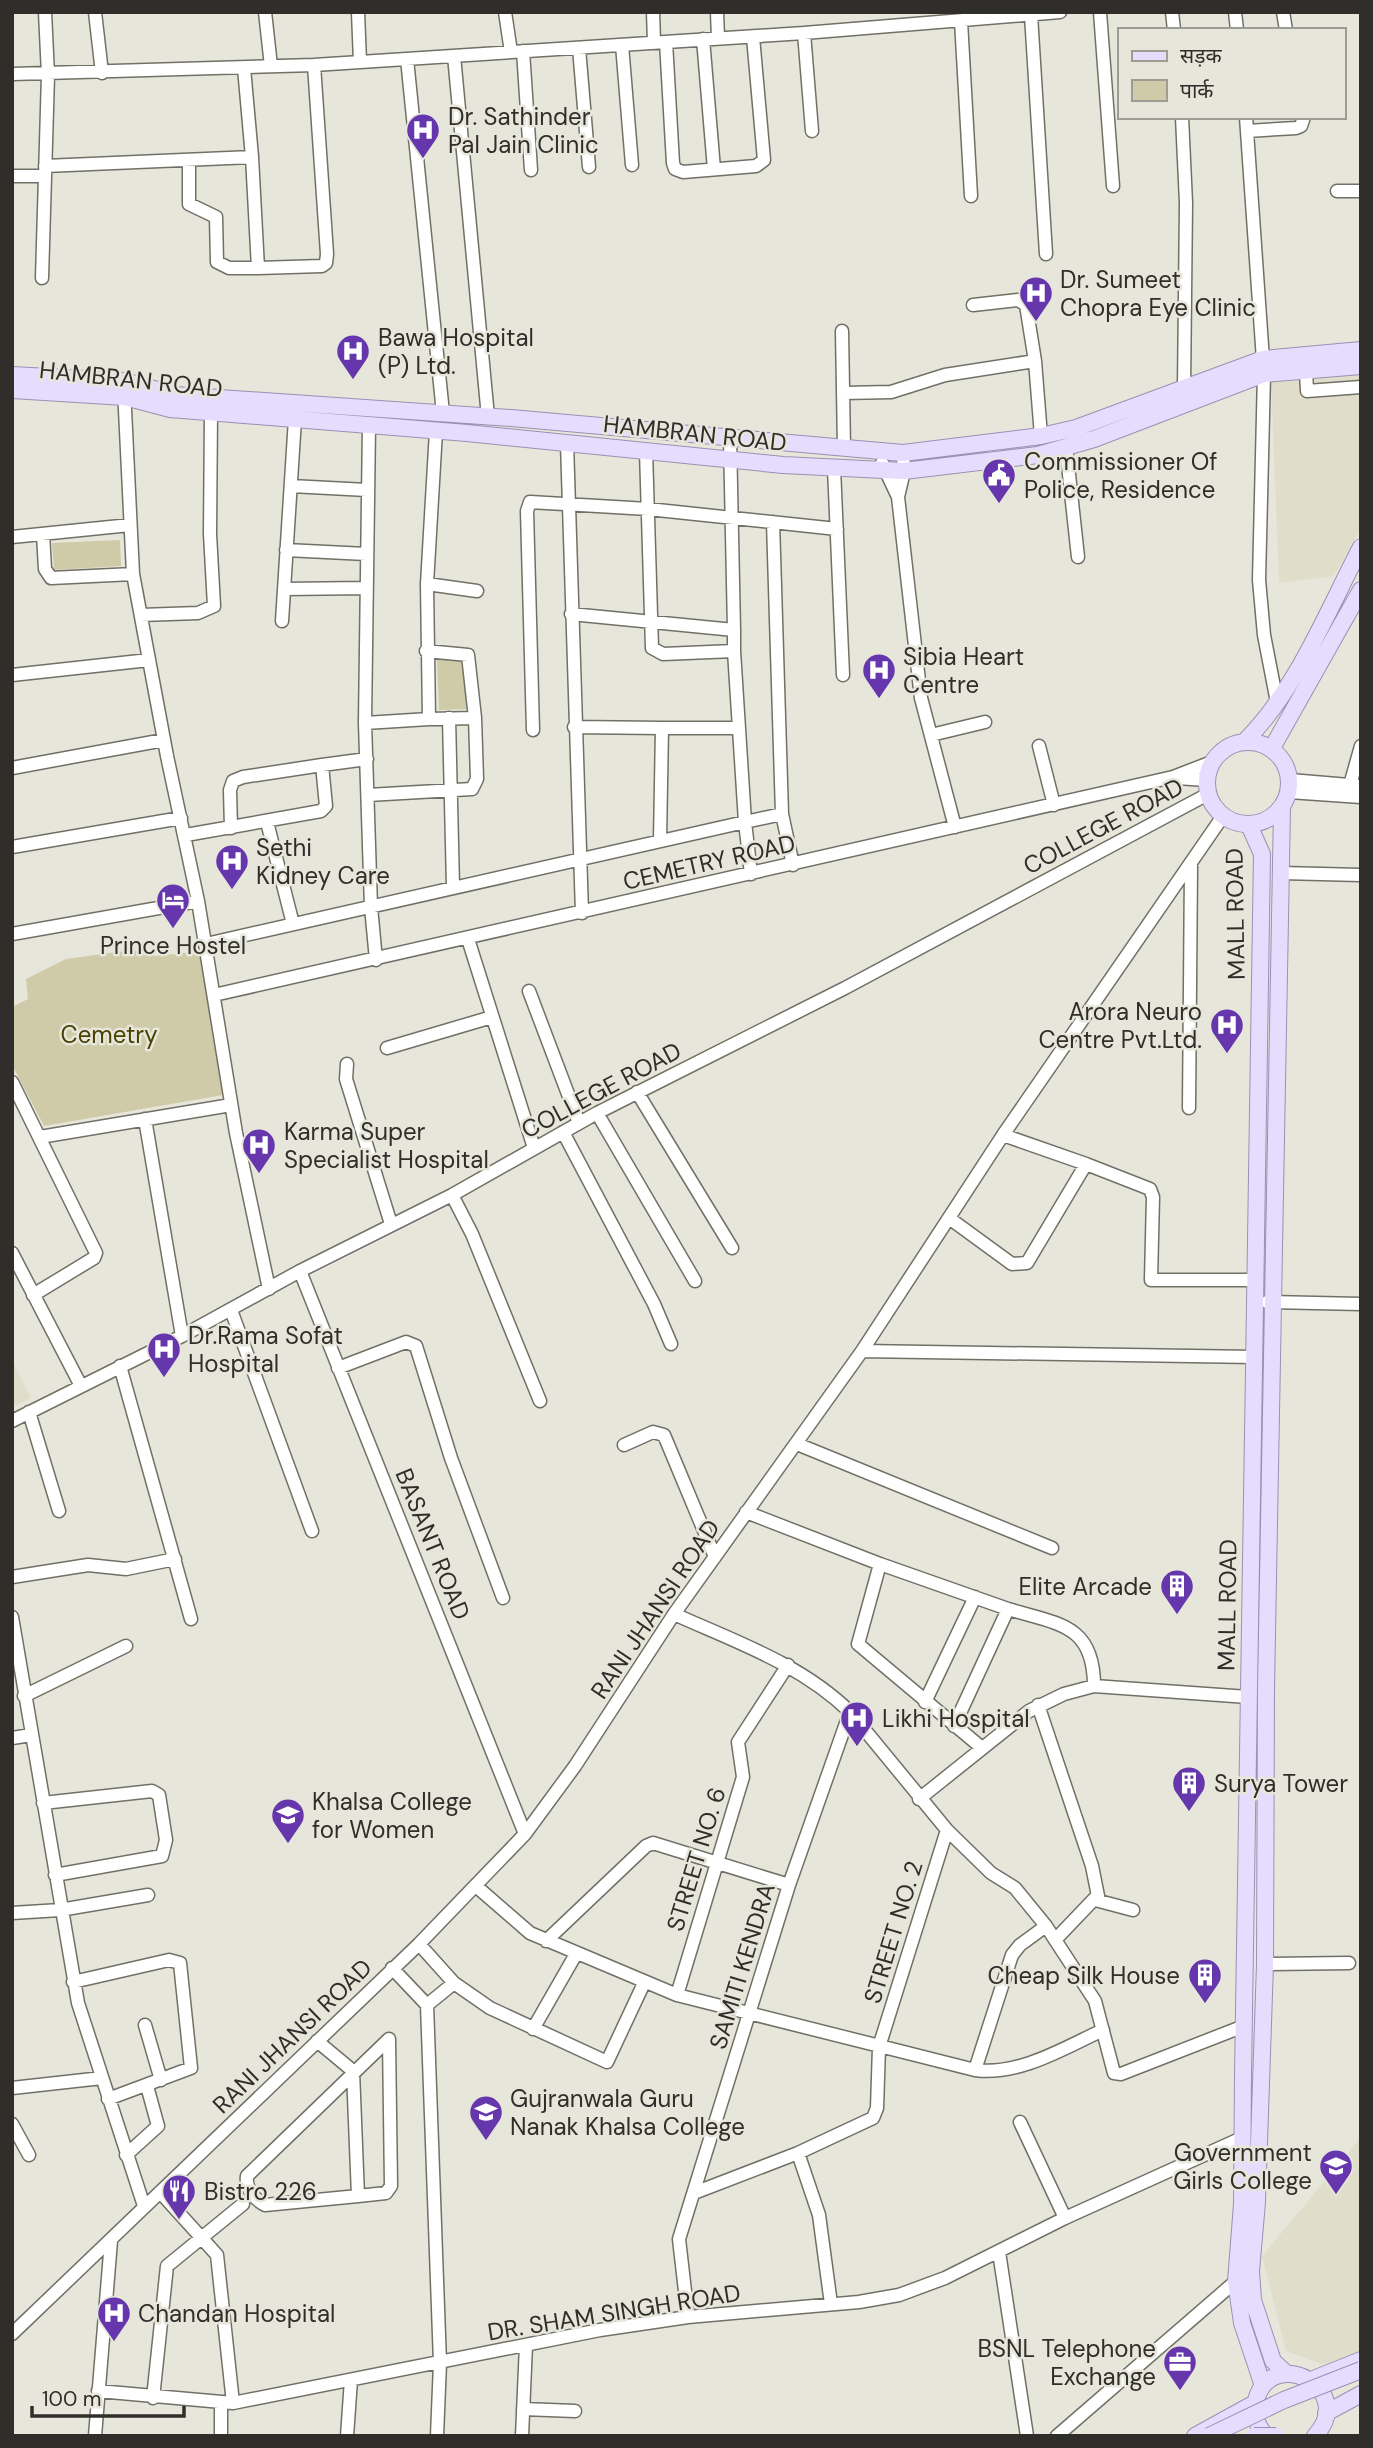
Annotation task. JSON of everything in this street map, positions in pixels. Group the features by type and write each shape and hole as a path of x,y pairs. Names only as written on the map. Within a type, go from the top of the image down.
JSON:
{"main road":[{"name":"HAMBRAN ROAD","path":"12,375 176,395 488,416 903,453 1041,436 1076,428 1184,388 1263,366 1361,350"},
{"name":"HAMBRAN ROAD","path":"12,390 124,389 162,408 567,443 729,460 904,471 1038,455 1066,447 1263,366 1306,371 1361,366"},
{"path":"1245,741 1272,748 1282,758 1289,786 1282,808 1262,822 1249,825 1223,816 1207,787 1212,762 1232,745 1245,741 1265,721 1315,636 1361,547"},
{"path":"1272,748 1361,590"},
{"name":"MALL ROAD","path":"1282,808 1266,1689 1265,1964 1257,2202 1251,2271 1253,2301 1273,2361 1287,2374"},
{"name":"MALL ROAD","path":"1249,825 1262,853 1248,1697 1244,2137 1236,2281 1242,2323 1264,2386"},
{"path":"1311,2380 1361,2360"},
{"path":"1209,2436 1284,2400 1361,2370"},
{"path":"1266,2436 1255,2417 1255,2403 1264,2386 1275,2377 1287,2374 1311,2380 1323,2394 1326,2413 1321,2429 1315,2436"},
{"path":"1326,2413 1361,2394"},
{"path":"1195,2436 1255,2403"},
{"path":"1254,2436 1276,2436"}],"street":[{"path":"42,278 48,75 45,12"},
{"path":"95,12 102,73"},
{"path":"265,12 271,66"},
{"path":"358,12 360,62"},
{"path":"505,12 517,52 531,170"},
{"path":"653,12 660,42 674,167 683,172 756,166 764,160 752,37"},
{"path":"717,12 718,38"},
{"path":"12,74 314,65 804,33 919,18 961,21 982,16 1060,12"},
{"path":"1100,12 1113,111 1113,186"},
{"path":"1024,14 1046,254"},
{"path":"961,21 971,195"},
{"path":"804,33 812,131"},
{"path":"703,39 714,169"},
{"path":"622,45 632,165"},
{"path":"579,48 589,167"},
{"path":"454,56 488,416"},
{"path":"407,59 443,413"},
{"path":"189,160 189,204 216,217 217,262 229,268 322,266 327,260 314,65"},
{"path":"244,68 258,268"},
{"path":"1182,119 1186,203 1184,388"},
{"path":"1277,702 1264,635 1259,580 1263,366 1246,124 1296,128 1301,126 1303,119"},
{"path":"12,176 45,171 252,157"},
{"path":"1337,191 1361,191"},
{"path":"973,305 1018,300 1026,304 1035,361 1041,436"},
{"path":"842,331 844,448"},
{"path":"844,393 891,393 945,375 1035,361"},
{"path":"1306,371 1307,391 1361,387"},
{"path":"124,389 133,574 164,740 186,835 231,1105 269,1289"},
{"path":"141,615 198,613 214,606 210,534 211,411"},
{"path":"282,621 295,419"},
{"path":"369,425 365,723 371,907 376,960"},
{"path":"429,719 427,584 436,431"},
{"path":"730,438 734,652 751,874"},
{"path":"567,443 578,858 582,913"},
{"path":"1066,447 1078,557"},
{"path":"646,452 650,622 654,652 734,652"},
{"path":"881,452 883,470 898,497"},
{"path":"903,453 904,471 898,497 921,698 955,827"},
{"path":"834,468 844,675"},
{"path":"291,486 367,491"},
{"path":"533,730 527,506 532,502 648,509 837,529"},
{"path":"773,522 782,814 793,865"},
{"path":"12,537 130,525"},
{"path":"43,534 45,569 51,578 133,574"},
{"path":"286,550 366,554"},
{"path":"427,584 477,591"},
{"path":"284,589 366,588"},
{"path":"571,614 734,631"},
{"path":"368,795 467,791 475,786 475,718 468,655 426,652"},
{"path":"12,676 149,660"},
{"path":"449,718 453,886"},
{"path":"365,723 475,718"},
{"path":"931,735 985,722"},
{"path":"574,727 739,728"},
{"path":"660,841 662,728"},
{"path":"12,768 164,740"},
{"path":"1039,746 1054,805"},
{"path":"1289,786 1355,786 1361,746"},
{"path":"231,828 230,790 233,781 243,776 367,759"},
{"name":"CEMETRY ROAD","path":"214,995 1054,805 1173,777 1212,762"},
{"path":"186,835 317,813 325,809 322,765"},
{"path":"1173,777 1207,787"},
{"path":"1289,786 1361,797"},
{"name":"COLLEGE ROAD","path":"12,1421 452,1195 597,1113 845,988 1207,787"},
{"path":"206,944 453,886 782,814"},
{"name":"RANI JHANSI ROAD","path":"12,2334 419,1944 526,1834 575,1766 674,1614 862,1352 1003,1135 1223,816"},
{"path":"12,847 181,818"},
{"path":"267,822 293,924"},
{"path":"1189,1108 1191,866"},
{"path":"1281,873 1361,875"},
{"path":"12,934 198,901"},
{"path":"468,939 534,1148"},
{"path":"529,992 579,1123"},
{"path":"387,1048 492,1017"},
{"path":"346,1064 346,1079 391,1224"},
{"path":"12,1082 96,1253 94,1258 33,1295"},
{"path":"637,1093 732,1248"},
{"path":"40,1137 231,1105"},
{"path":"597,1113 695,1281"},
{"path":"145,1119 182,1336"},
{"path":"563,1132 654,1304 671,1344"},
{"path":"1003,1135 1150,1189 1153,1197 1151,1280 1254,1280"},
{"path":"949,1218 1012,1264 1023,1265 1086,1164"},
{"path":"452,1195 472,1234 540,1401"},
{"path":"12,1253 81,1386"},
{"name":"BASANT ROAD","path":"300,1271 526,1834"},
{"path":"1254,1303 1361,1304"},
{"path":"231,1310 312,1531"},
{"path":"338,1368 406,1342 416,1346 451,1458 503,1598"},
{"path":"862,1352 1255,1357"},
{"path":"120,1366 191,1619"},
{"path":"29,1412 58,1511"},
{"path":"624,1445 653,1432 664,1435 715,1557"},
{"path":"797,1444 1052,1548"},
{"path":"746,1512 880,1564 1065,1626 1084,1640 1094,1666 1094,1686"},
{"path":"12,1577 88,1565 127,1569 175,1559"},
{"path":"880,1564 858,1644 982,1748"},
{"path":"925,1702 975,1597"},
{"path":"954,1726 1008,1609"},
{"path":"674,1614 788,1665 815,1682 850,1712 947,1830 991,1872 1015,1888 1046,1926 1092,1995 1112,2070 1117,2074 1244,2026"},
{"path":"12,1616 73,1982 144,2206"},
{"path":"24,1696 126,1646"},
{"name":"STREET NO. 6","path":"677,1995 743,1777 737,1742 788,1665"},
{"path":"919,1799 1038,1705 1064,1694 1094,1686 1248,1697"},
{"path":"1038,1705 1092,1866 1097,1896 1106,1905 1133,1910"},
{"name":"SAMITI KENDRA","path":"688,2317 678,2247 789,1885 850,1712"},
{"path":"12,1738 31,1735"},
{"path":"43,1803 152,1791 159,1795 166,1840 162,1856 55,1875"},
{"name":"STREET NO. 2","path":"798,2152 873,2118 877,2108 879,2047 947,1830"},
{"path":"546,1941 649,1843 657,1843 789,1885"},
{"path":"477,1887 518,1924 546,1941 644,1983 748,2015 975,2070 1001,2070 1040,2058 1103,2030"},
{"path":"12,1913 60,1910 148,1895"},
{"path":"1055,1940 1097,1896"},
{"path":"975,2070 1005,1968 1020,1945 1046,1926"},
{"path":"419,1944 454,1983 490,2008 607,2062 644,1983"},
{"path":"533,2029 576,1954"},
{"path":"73,1982 169,1960 180,1963 192,2064 187,2071 108,2099"},
{"path":"1265,1964 1349,1962"},
{"path":"392,1968 427,2005 440,2363 437,2436"},
{"path":"427,2005 454,1983"},
{"path":"145,2025 161,2080"},
{"path":"389,2039 391,2186 386,2193 265,2205 253,2195 246,2179 353,2071 389,2039"},
{"path":"317,2041 353,2071 358,2196"},
{"path":"12,2088 102,2078"},
{"path":"126,2155 158,2126 147,2086"},
{"path":"1020,2122 1065,2218"},
{"path":"12,2124 29,2155"},
{"name":"DR. SHAM SINGH ROAD","path":"98,2391 227,2403 526,2345 688,2317 883,2299 915,2290 1244,2137"},
{"path":"694,2193 798,2152 819,2215 831,2304"},
{"path":"160,2192 219,2260 227,2403 221,2436"},
{"path":"153,2398 165,2272 171,2262 243,2204"},
{"path":"95,2436 111,2241"},
{"path":"999,2252 1027,2436"},
{"path":"1058,2436 1236,2281"},
{"path":"522,2436 526,2345"},
{"path":"347,2436 351,2380"},
{"path":"523,2409 575,2411"}],"shaded area":[{"path":"1361,372 1361,528 1334,576 1279,583 1271,380"},
{"path":"12,1360 31,1398 12,1407"},
{"name":"Government Girls College","path":"1361,2137 1361,2357 1351,2362 1321,2364 1286,2351 1262,2256"}],"green space":[{"path":"120,540 121,566 54,570 52,543"},
{"path":"465,657 466,709 439,710 437,658"},
{"name":"Cemetry","path":"132,950 155,956 202,951 223,1095 44,1126 12,1065 12,1007 28,999 26,979 66,959"}],"place":[{"name":"Dr. Sathinder Pal Jain Clinic","path":"423,160"},
{"name":"Dr. Sumeet Chopra Eye Clinic","path":"1036,323"},
{"name":"Bawa Hospital (P) Ltd.","path":"353,381"},
{"name":"Commissioner Of Police, Residence","path":"999,505"},
{"name":"Sibia Heart Centre","path":"879,700"},
{"name":"Sethi Kidney Care","path":"232,891"},
{"name":"Prince Hostel","path":"173,930"},
{"name":"Arora Neuro Centre Pvt.Ltd.","path":"1227,1055"},
{"name":"Karma Super Specialist Hospital","path":"259,1175"},
{"name":"Dr.Rama Sofat Hospital","path":"164,1379"},
{"name":"Elite Arcade","path":"1177,1616"},
{"name":"Likhi Hospital","path":"857,1748"},
{"name":"Surya Tower","path":"1189,1813"},
{"name":"Khalsa College for Women","path":"288,1845"},
{"name":"Cheap Silk House","path":"1205,2005"},
{"name":"Gujranwala Guru Nanak Khalsa College","path":"486,2142"},
{"name":"Government Girls College","path":"1336,2196"},
{"name":"Bistro 226","path":"179,2221"},
{"name":"Chandan Hospital","path":"114,2343"},
{"name":"BSNL Telephone Exchange","path":"1180,2392"}]}
